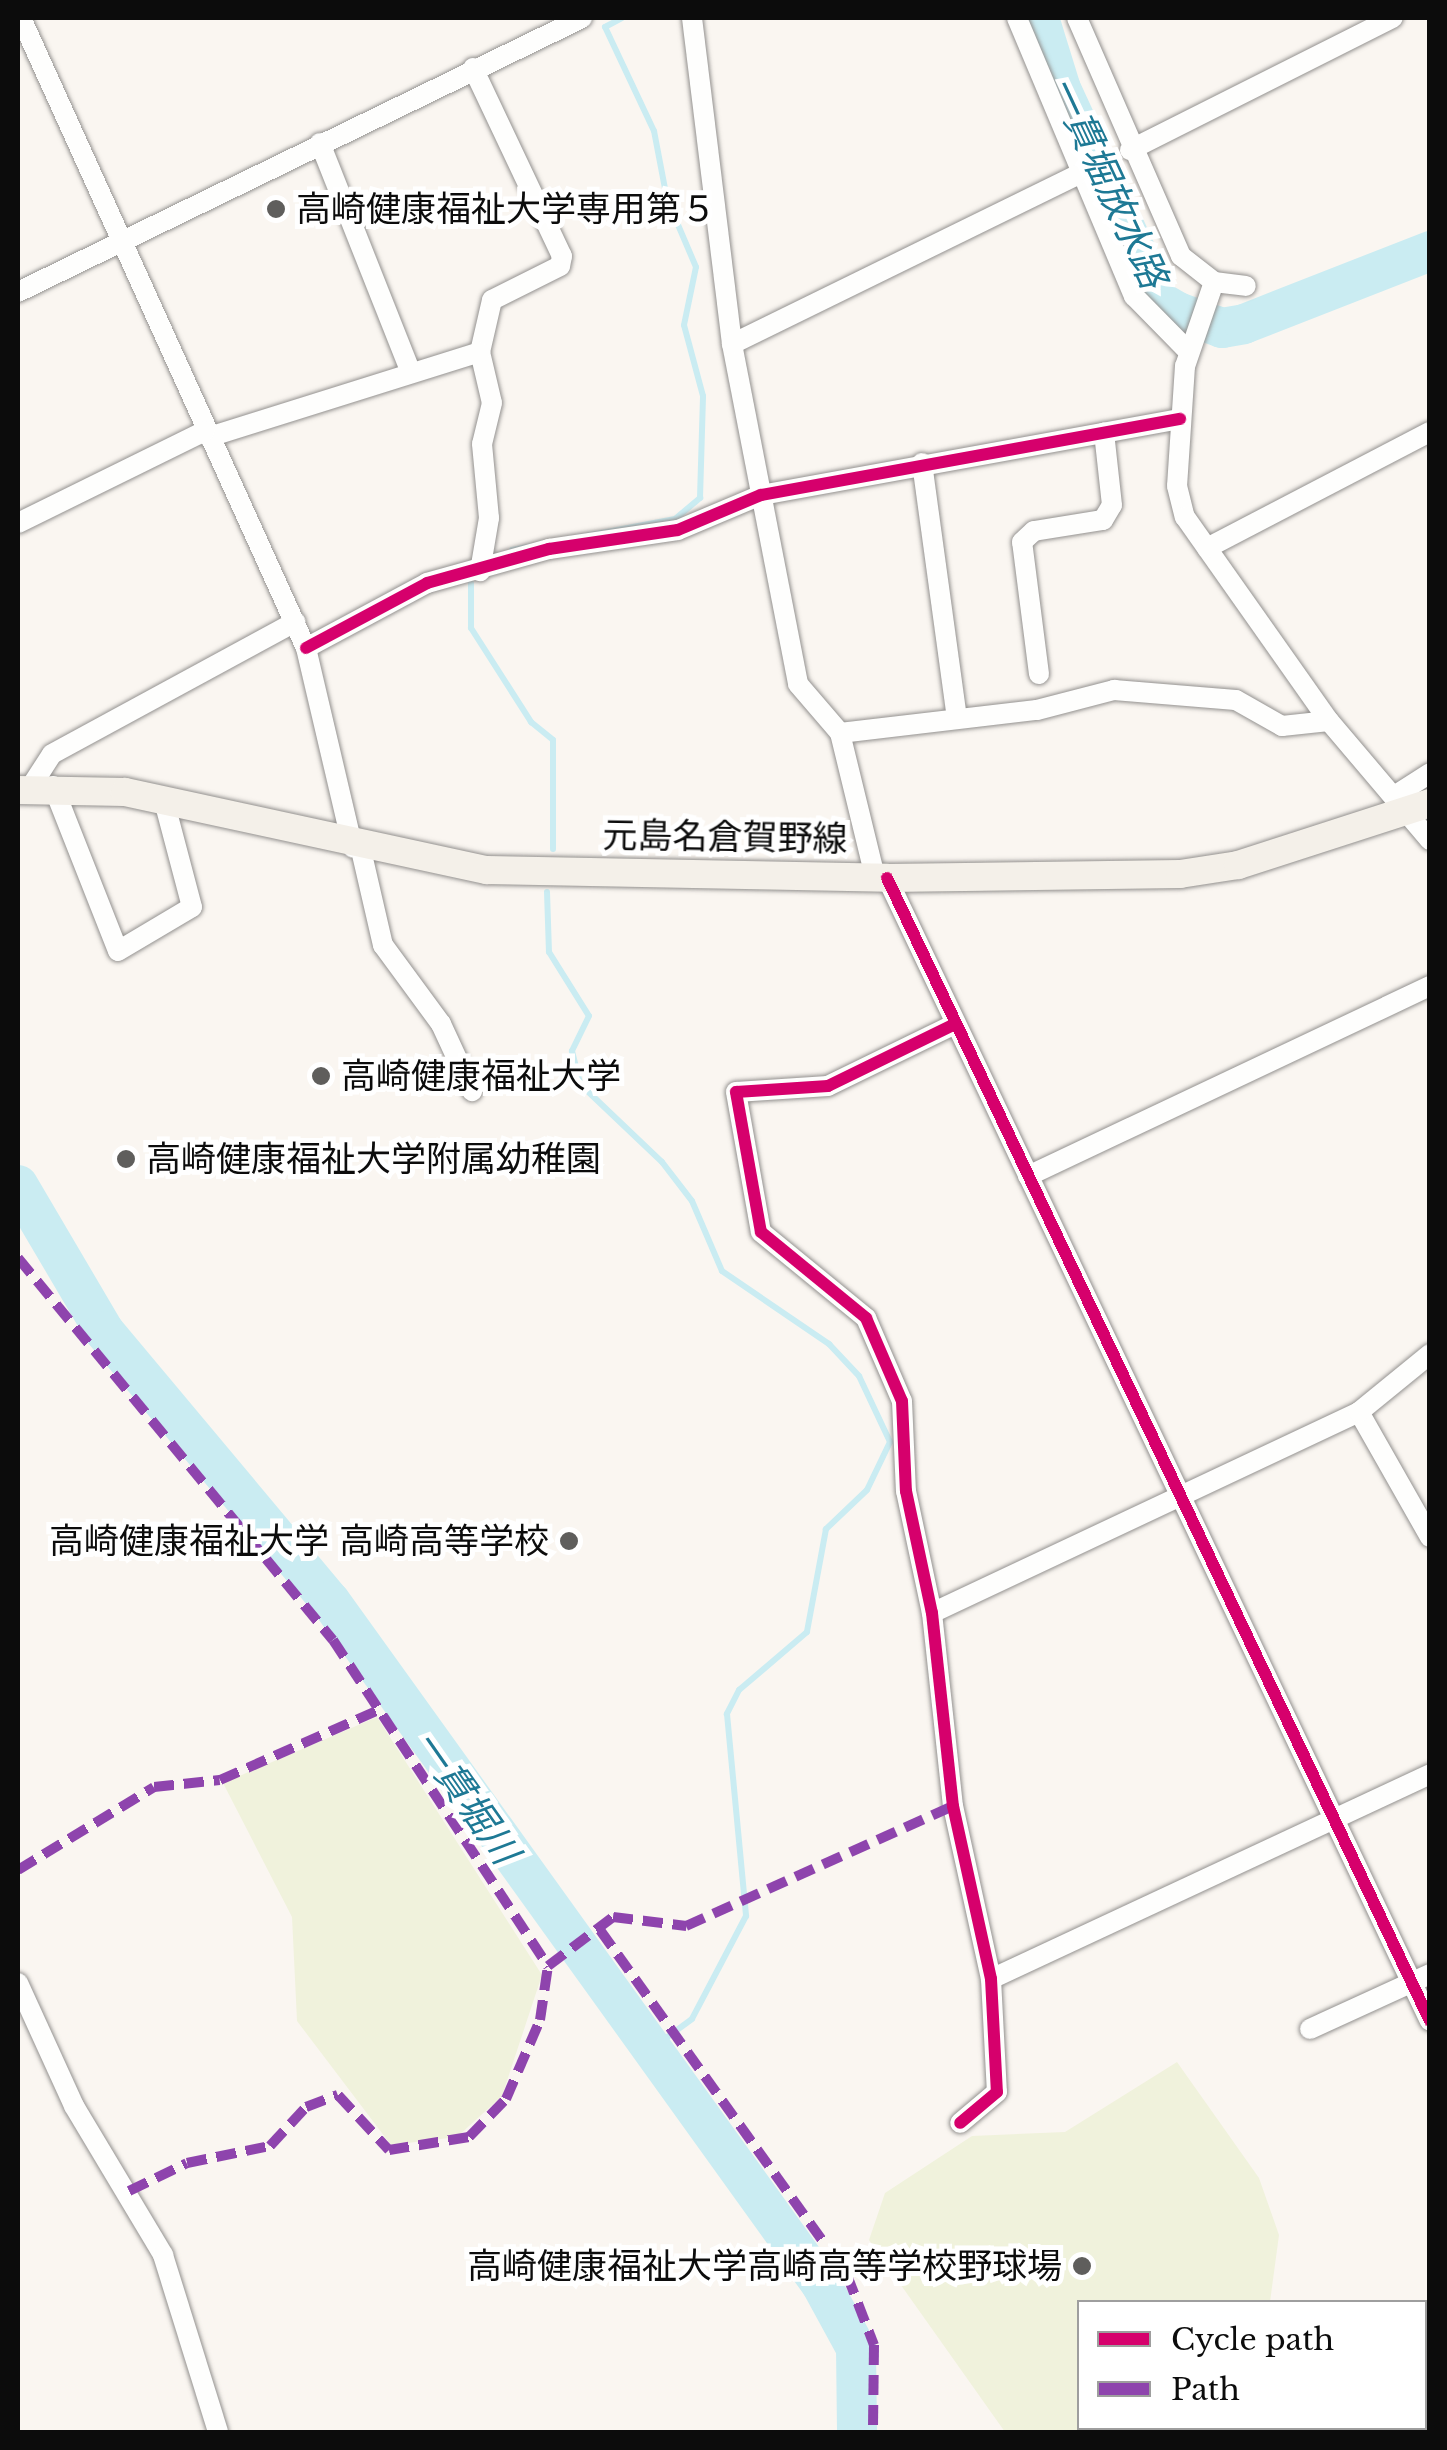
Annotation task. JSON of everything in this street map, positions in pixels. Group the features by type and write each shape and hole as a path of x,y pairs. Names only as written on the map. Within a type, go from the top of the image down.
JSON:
{"main road":[{"name":"元島名倉賀野線","path":"33,788 164,801 357,849 487,870 881,877 1180,874 1238,865 1410,803"}],"street":[{"path":"21,18 306,648 383,945 441,1024 472,1091"},
{"path":"18,292 582,18"},
{"path":"692,18 732,344 798,684 840,733 881,877 955,1024 1334,1820 1421,1979 1430,2021"},
{"path":"1017,18 1077,175 1134,296 1192,343"},
{"path":"1077,18 1130,150 1181,256 1210,289"},
{"path":"1130,150 1393,18"},
{"path":"474,68 562,256 560,266 498,292 480,352 492,403 482,444 488,518 480,571"},
{"path":"320,143 410,370"},
{"path":"732,344 1077,175"},
{"path":"1210,289 1246,286"},
{"path":"1210,289 1192,343 1180,418 1177,486 1208,548 1329,721 1410,803 1430,840"},
{"path":"18,523 208,434 480,352"},
{"path":"306,648 427,583 549,549 678,530 762,496 922,463 1180,418"},
{"path":"1039,674 1022,542 1034,531 1102,520 1112,505 1104,432"},
{"path":"1208,548 1430,432"},
{"path":"922,463 958,718"},
{"path":"164,801 192,907 118,951 33,788 52,754 295,622"},
{"path":"840,733 958,718 1114,690 1236,700 1282,726 1329,721"},
{"path":"1410,803 1430,773"},
{"path":"1028,1176 1430,986"},
{"path":"955,1024 828,1086 736,1092 761,1232 866,1318 902,1401 906,1490 932,1613 953,1806 991,1979 998,2092 960,2123"},
{"path":"932,1613 1359,1412 1430,1354"},
{"path":"1359,1412 1430,1537"},
{"path":"991,1979 1430,1774"},
{"path":"1310,2029 1421,1979"},
{"path":"18,1982 74,2106 163,2256 218,2432"}],"green space":[{"path":"377,1717 542,1975 502,2096 457,2137 391,2145 297,2021 292,1917 223,1783"},
{"name":"高崎健康福祉大学高崎高等学校野球場","path":"1177,2062 1259,2178 1279,2235 1270,2300 1077,2300 1077,2430 1083,2430 1005,2432 869,2240 885,2193 972,2136 1065,2132"}],"waterway":[{"path":"512,550 675,519 700,498 703,396 684,325 696,267 667,199 654,131 605,27 622,18"},
{"name":"一貫堀放水路","path":"1039,18 1061,89 1159,301 1222,328 1244,324 1430,251"},
{"path":"471,583 471,628 531,722 553,740 553,849"},
{"path":"547,892 549,952 589,1016 572,1051 580,1084 662,1162 692,1201 722,1271 829,1344 859,1376 890,1442 867,1490 826,1529 807,1632 739,1690 727,1714 746,1916 692,2019 647,2052"},
{"name":"一貫堀川","path":"18,1185 104,1331 330,1601 821,2284 856,2348 857,2432"},
{"path":"1372,2432 1376,2430"}],"marked path":[{"path":"18,1258 333,1640 548,1966"},
{"path":"18,1870 154,1787 220,1780 379,1710"},
{"path":"129,2191 187,2163 270,2146 306,2107 338,2095 389,2150 469,2137 506,2099 540,2020 548,1966 613,1917 686,1926 953,1806"},
{"path":"600,1930 847,2275 874,2345 873,2432"}],"cycle path":[{"path":"306,648 427,583 549,549 678,530 761,495 1180,419"},
{"path":"887,878 1430,2021"},
{"path":"955,1024 828,1086 736,1092 761,1232 866,1318 902,1401 906,1491 932,1613 953,1806 991,1979 997,2092 960,2123"}],"place":[{"name":"高崎健康福祉大学専用第５","path":"276,209"},
{"name":"高崎健康福祉大学","path":"321,1076"},
{"name":"高崎健康福祉大学附属幼稚園","path":"126,1159"},
{"name":"高崎健康福祉大学 高崎高等学校","path":"569,1541"},
{"name":"高崎健康福祉大学高崎高等学校野球場","path":"1082,2266"}]}
